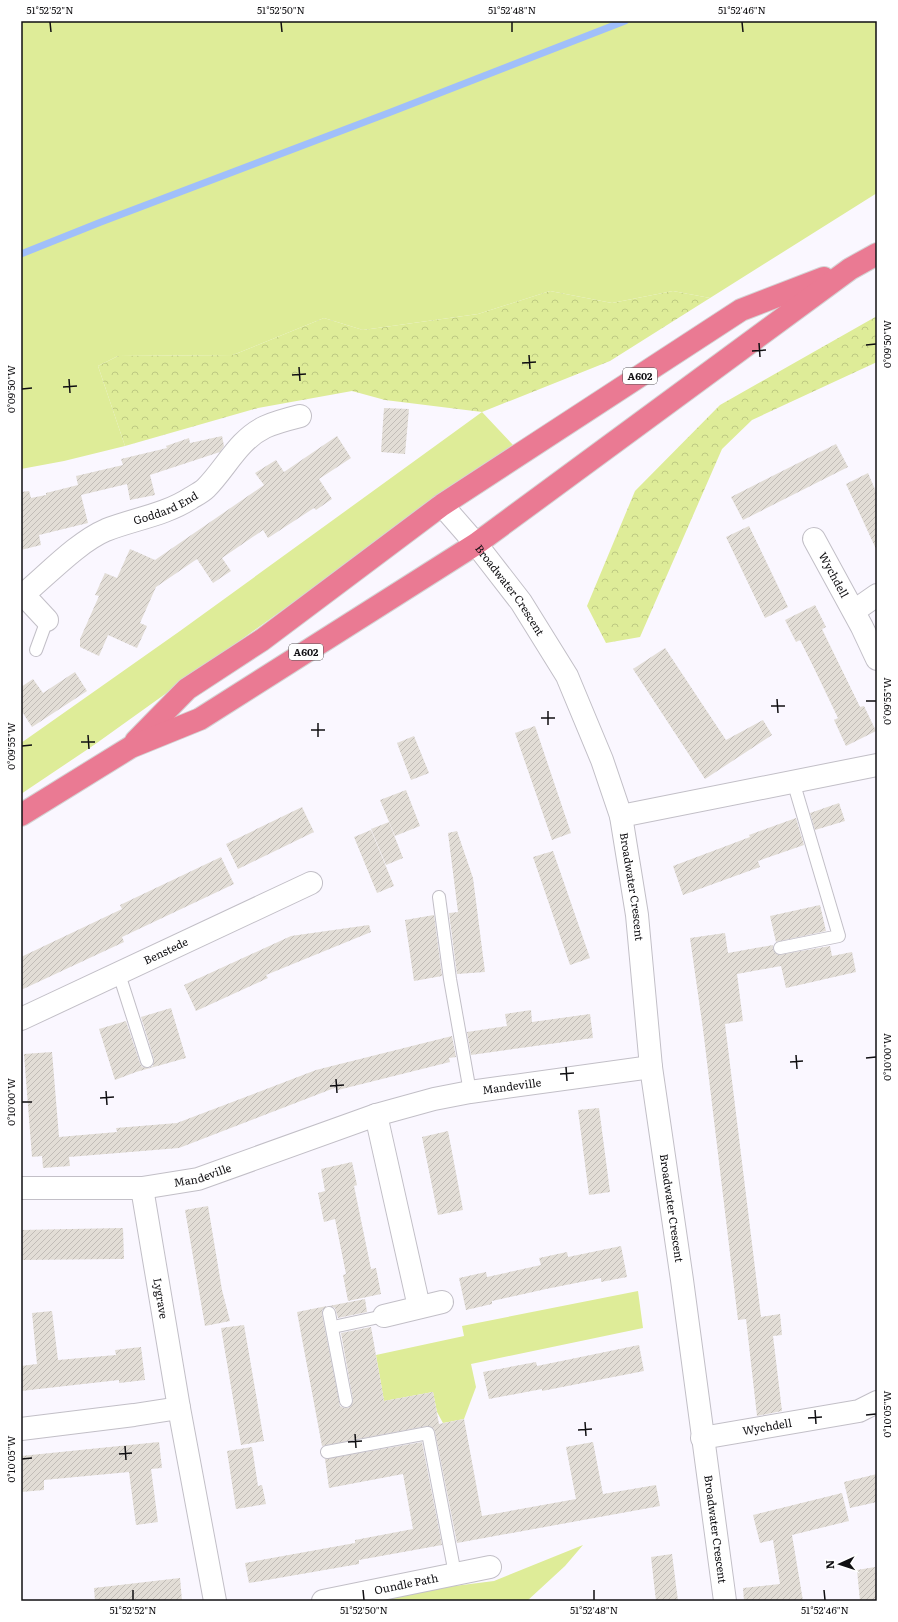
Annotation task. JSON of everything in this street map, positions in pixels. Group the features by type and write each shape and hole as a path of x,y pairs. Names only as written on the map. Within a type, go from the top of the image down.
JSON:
{"highway":[{"name":"A602","path":"21,815 131,747 200,719 476,544 850,269 877,254"},
{"name":"A602","path":"131,747 187,689 262,640 442,505 741,310 850,269"}],"street":[{"name":"Goddard End","path":"47,620 23,593 79,547 105,530 178,506 206,488 251,436 264,427 279,421 300,416"},
{"name":"Broadwater Crescent","path":"442,505 476,544 521,602 567,676 602,760 621,816 637,915 650,1067 682,1280 725,1601"},
{"name":"Wychdell","path":"814,539 854,611 877,659"},
{"name":"Wychdell","path":"854,611 877,595"},
{"path":"621,816 877,765"},
{"name":"Benstede","path":"21,1019 311,883"},
{"name":"Mandeville","path":"21,1188 142,1188 198,1179 376,1115 434,1099 470,1092 650,1067"},
{"path":"376,1115 419,1307"},
{"name":"Lygrave","path":"142,1188 179,1408 215,1601"},
{"path":"384,1316 442,1302"},
{"name":"Wychdell","path":"702,1438 859,1411 877,1402"},
{"path":"21,1429 179,1408"},
{"name":"Oundle Path","path":"323,1601 490,1567"}],"lane":[{"path":"36,650 47,620"},
{"path":"780,948 839,936 793,781"},
{"path":"440,896 450,979 470,1092"},
{"path":"119,974 147,1061"},
{"path":"329,1313 333,1327 346,1401"},
{"path":"333,1327 384,1316"},
{"path":"327,1452 428,1433 455,1574"}],"green space":[{"path":"21,21 877,21 877,193 710,298 673,291 612,303 550,291 478,314 363,330 324,318 233,355 118,356 98,366 125,446 64,461 21,469"},
{"path":"550,291 612,303 673,291 710,298 610,361 482,412 385,400 352,391 258,408 125,446 98,366 118,356 233,355 324,318 363,330 478,314"},
{"path":"877,316 877,362 752,420 722,449 640,637 606,643 587,606 635,491 720,405"},
{"path":"482,412 513,445 94,745 21,794 21,743 180,631"},
{"path":"638,1291 643,1328 471,1364 476,1387 464,1419 443,1423 437,1412 433,1392 384,1401 376,1355 464,1336 462,1326"},
{"path":"583,1545 565,1566 527,1601 373,1601 415,1591 494,1581"}],"building":[{"path":"384,408 409,409 405,454 381,452"},
{"path":"222,436 224,446 220,452 150,475 155,495 130,500 127,484 81,495 88,523 39,535 41,545 21,550 21,492 29,491 31,498 46,495 46,493 78,485 76,476 123,465 121,459 167,448 166,446 189,438 190,443"},
{"path":"337,436 351,458 319,479 332,499 316,510 314,508 268,538 263,530 222,558 231,571 213,583 197,559 156,587 140,623 147,626 137,648 108,635 99,656 80,647 80,639 99,596 95,595 105,573 117,578 130,549 155,560 264,485 255,473 276,460 284,472"},
{"path":"836,444 848,467 743,520 731,497"},
{"path":"868,473 877,494 877,551 846,484"},
{"path":"749,526 788,607 765,618 726,537"},
{"path":"815,605 826,627 822,629 860,707 864,706 876,731 846,746 834,720 838,718 813,666 800,640 796,642 785,620"},
{"path":"665,648 726,740 763,720 772,735 705,779 633,669"},
{"path":"75,672 87,691 32,727 21,710 21,687 33,679 43,693"},
{"path":"535,726 571,833 552,840 515,733"},
{"path":"414,736 429,773 411,780 397,743"},
{"path":"406,790 420,826 395,836 380,800"},
{"path":"839,803 845,821 815,830 810,813"},
{"path":"302,807 314,832 238,869 226,844"},
{"path":"796,818 804,845 758,861 760,867 683,895 673,866 750,837 749,835"},
{"path":"389,822 403,858 386,865 371,829"},
{"path":"371,830 394,886 377,893 354,837"},
{"path":"457,831 473,878 485,972 457,974 449,913 458,912 448,833"},
{"path":"553,851 590,958 570,965 533,857"},
{"path":"221,857 234,884 122,937 124,942 21,990 21,957 122,909 120,905"},
{"path":"820,905 826,931 776,942 770,916"},
{"path":"434,915 442,976 414,981 405,920"},
{"path":"369,925 371,932 266,975 268,978 196,1011 184,985 291,936"},
{"path":"725,933 728,953 773,945 773,950 778,955 830,946 832,956 852,952 856,972 786,988 781,966 737,974 743,1021 725,1024 761,1317 780,1314 782,1335 773,1336 782,1411 757,1416 746,1319 738,1320 703,1029 690,938"},
{"path":"171,1008 186,1058 136,1072 115,1080 99,1029 126,1021 140,1063 142,1067 149,1068 153,1066 154,1059 141,1017"},
{"path":"531,1010 532,1022 590,1014 593,1038 471,1055 467,1032 507,1026 505,1014"},
{"path":"452,1036 456,1057 449,1058 450,1062 338,1090 337,1087 179,1148 69,1157 70,1166 43,1168 42,1156 32,1157 24,1054 52,1052 59,1137 117,1132 116,1128 177,1123 316,1070"},
{"path":"599,1108 610,1192 589,1195 578,1110"},
{"path":"448,1131 463,1210 438,1215 422,1137"},
{"path":"352,1162 357,1185 354,1186 371,1269 376,1268 381,1294 348,1301 343,1275 346,1274 335,1219 324,1222 318,1193 325,1191 321,1169"},
{"path":"208,1206 222,1290 230,1321 205,1326 185,1210"},
{"path":"123,1228 124,1259 21,1260 21,1230"},
{"path":"621,1246 627,1277 601,1282 601,1278 546,1289 492,1301 492,1304 466,1310 459,1278 486,1272 487,1277 541,1265 539,1258 567,1252 568,1257"},
{"path":"365,1299 367,1312 338,1318 335,1308 329,1306"},
{"path":"327,1306 322,1310 322,1314 340,1406 348,1408 351,1406 353,1400 341,1333 371,1327 384,1401 433,1392 439,1424 464,1419 482,1516 576,1499 566,1447 593,1442 603,1494 656,1485 660,1506 457,1543 433,1428 427,1426 322,1446 297,1312"},
{"path":"52,1311 58,1360 116,1355 115,1350 141,1347 145,1380 119,1383 119,1380 21,1391 21,1366 37,1364 32,1313"},
{"path":"244,1325 264,1441 241,1445 221,1328"},
{"path":"639,1345 644,1371 542,1391 542,1389 489,1399 483,1372 536,1362 537,1366"},
{"path":"159,1442 162,1468 151,1469 158,1522 136,1525 129,1472 44,1480 44,1490 21,1492 21,1456"},
{"path":"422,1442 442,1545 359,1560 359,1564 249,1583 245,1563 355,1543 355,1540 413,1529 403,1474 329,1488 325,1459"},
{"path":"252,1447 258,1486 262,1485 266,1504 236,1509 227,1451"},
{"path":"877,1474 877,1502 850,1508 844,1482"},
{"path":"842,1493 849,1521 792,1535 803,1601 744,1601 743,1588 780,1584 773,1540 760,1543 753,1515"},
{"path":"672,1554 678,1601 656,1601 651,1557"},
{"path":"875,1567 877,1601 860,1601 857,1570"},
{"path":"180,1578 182,1601 95,1601 94,1588"}],"waterway":[{"path":"21,254 625,21"}]}
